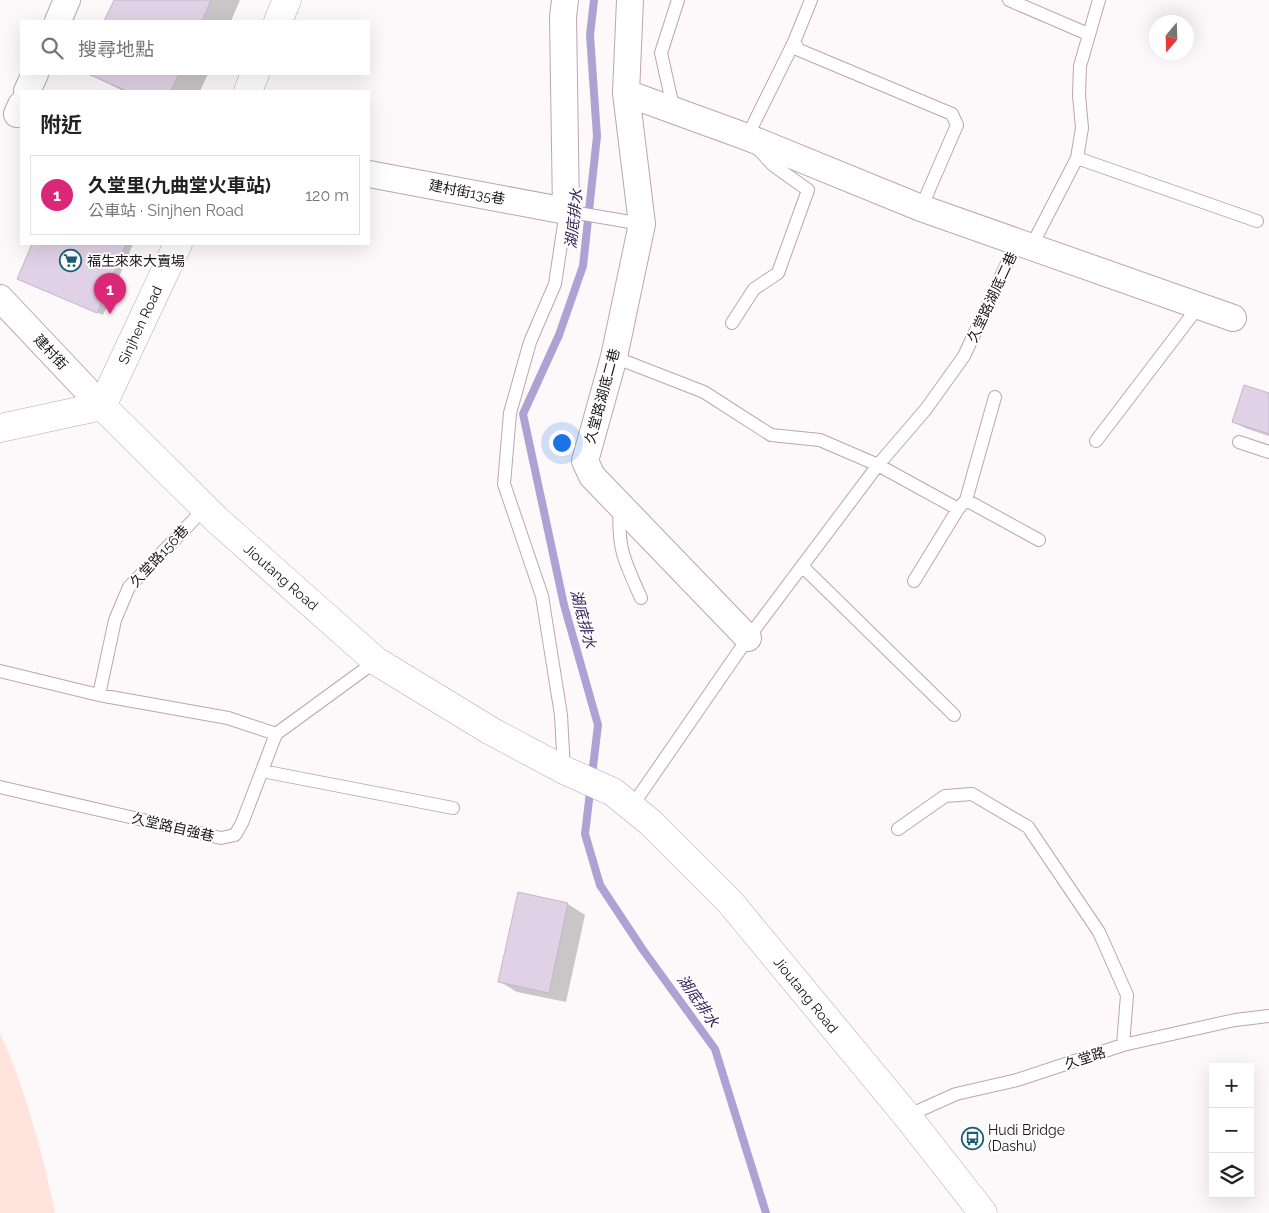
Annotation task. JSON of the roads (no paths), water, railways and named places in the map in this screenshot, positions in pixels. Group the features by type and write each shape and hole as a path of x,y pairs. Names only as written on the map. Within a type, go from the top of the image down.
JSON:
{"street":[{"path":"58,20 67,0"},
{"path":"278,20 287,0"},
{"path":"565,0 563,17 571,212"},
{"name":"久堂路湖底二巷","path":"630,0 626,93 642,224 614,357 585,461 592,476 748,638"},
{"path":"26,90 34,75"},
{"path":"248,90 255,75"},
{"name":"久堂路湖底二巷","path":"626,93 748,137 921,208 1233,318"},
{"name":"建村街135巷","path":"370,174 571,212"},
{"name":"Sinjhen Road","path":"102,406 178,245"},
{"name":"建村街","path":"0,298 102,406"},
{"path":"0,428 102,406"},
{"name":"Jioutang Road","path":"102,406 205,508 376,661 483,727 622,799 730,902 907,1116 983,1213"}],"lane":[{"path":"674,111 661,53 678,0"},
{"path":"732,323 754,289 778,273 808,190 773,165 748,137 794,42 811,0"},
{"path":"1009,0 1088,34"},
{"name":"久堂路湖底二巷","path":"622,799 748,638 878,465 926,410 964,356 1024,245 1077,158 1082,128 1079,95 1080,66 1099,0"},
{"path":"794,42 799,50 952,114 957,125 921,208"},
{"path":"1077,158 1256,221"},
{"path":"567,772 561,715 542,596 504,484 510,413 530,342 555,284 571,212 642,224"},
{"path":"1096,441 1199,306"},
{"path":"614,357 704,392 771,435 820,440 1039,540"},
{"path":"914,581 962,505 995,396"},
{"path":"1239,442 1269,452"},
{"path":"620,505 618,535 622,556 641,598"},
{"name":"久堂路156巷","path":"99,695 115,620 129,587 205,508"},
{"path":"802,566 954,715"},
{"path":"0,671 99,695 228,718 276,734 376,661"},
{"name":"久堂路自強巷","path":"0,787 221,838 235,836 242,824 276,734"},
{"path":"262,770 453,808"},
{"path":"898,829 944,796 972,794 1028,827 1098,932 1128,995 1123,1045"},
{"name":"久堂路","path":"907,1116 956,1094 1018,1080 1123,1045 1235,1020 1269,1016"}],"waterway":[{"name":"湖底排水","path":"594,0 590,35 597,136 583,266 559,335 523,414 564,605 598,725 585,834 600,885 643,950 715,1049 766,1213"}],"place":[{"name":"福生來來大賣場","path":"71,261"},
{"name":"久堂里(九曲堂火車站)","path":"110,314"},
{"name":"Hudi Bridge (Dashu)","path":"972,1138"}]}
